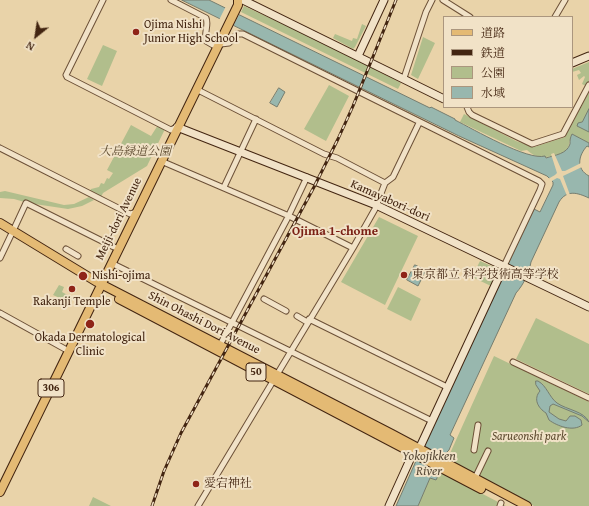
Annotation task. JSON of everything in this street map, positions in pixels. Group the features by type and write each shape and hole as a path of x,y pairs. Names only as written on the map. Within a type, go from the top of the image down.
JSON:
{"main road":[{"name":"Meiji-dori Avenue","path":"0,480 65,349 111,263 133,213 174,128 238,2"},
{"name":"Meiji-dori Avenue","path":"0,492 98,285 114,247 161,161 174,128 196,89 218,41"},
{"name":"Shin Ohashi Dori Avenue","path":"0,223 12,233"},
{"name":"Shin Ohashi Dori Avenue","path":"0,228 12,233 98,285 418,452"},
{"name":"Shin Ohashi Dori Avenue","path":"98,285 220,345 276,378"},
{"name":"50","path":"418,452 526,506"},
{"name":"50","path":"445,466 514,506"}],"street":[{"path":"103,0 66,75 67,77 174,128"},
{"path":"171,0 206,18 208,22 205,33 206,41 229,43 237,34 242,34 419,123 539,181 542,184 505,267 447,387 418,452 389,506"},
{"path":"358,56 384,0"},
{"path":"404,78 426,12 432,0"},
{"path":"444,0 468,16"},
{"path":"556,16 565,0"},
{"path":"238,2 358,56 443,98"},
{"path":"573,63 589,56"},
{"path":"467,108 472,116 532,144 563,134 589,85"},
{"path":"196,89 385,183"},
{"path":"224,187 256,119"},
{"path":"198,506 353,248 376,205 385,183 393,177 419,123"},
{"name":"Kamayabori-dori","path":"174,128 307,177 376,205 589,308"},
{"path":"0,148 133,213"},
{"path":"161,161 289,216 353,248"},
{"path":"220,345 289,216 307,177"},
{"path":"0,258 26,203 114,247"},
{"path":"66,249 75,253"},
{"path":"111,263 432,421"},
{"path":"264,299 286,311"},
{"path":"0,313 65,349"},
{"path":"297,316 447,387"},
{"path":"513,362 589,398"},
{"path":"474,450 478,425"},
{"path":"476,476 488,451"}],"green space":[{"path":"244,6 332,47 401,83 398,89 241,12"},
{"path":"362,24 366,26 353,49 333,38 335,34 352,41 353,38 357,39"},
{"path":"423,37 435,43 418,79 411,75"},
{"path":"103,45 117,51 102,86 87,79"},
{"path":"589,62 589,81 586,86 582,84 585,77 584,76 579,80 577,75 581,73 579,70 573,72 573,69"},
{"path":"329,85 349,96 326,141 304,129"},
{"path":"589,92 589,143 572,134 568,148 565,152 552,156 541,157 530,153 527,150 521,151 460,122 464,114 516,141 534,147 565,137"},
{"name":"大島緑道公園","path":"131,125 151,136 158,125 165,129 147,166 103,193 101,197 90,191 91,189 99,187 101,183 104,184 107,178 109,179 113,173 107,170"},
{"path":"5,191 64,205 74,204 89,197 94,200 82,206 68,209 28,203 14,199 0,198 0,192"},
{"path":"379,217 418,236 385,305 341,282"},
{"path":"480,261 496,268 498,275 491,286 472,277"},
{"path":"59,285 64,287 62,292 73,298 71,303 53,295"},
{"path":"398,287 421,299 411,321 387,309"},
{"path":"536,318 589,344 589,394 516,359"},
{"name":"Sarueonshi park","path":"494,356 589,402 589,506 534,506 447,460"},
{"path":"440,472 506,506 418,506 430,477"},
{"path":"93,497 111,506 89,506"}],"water":[{"name":"Yokojikken River","path":"182,0 209,0 430,108 431,107 500,143 526,154 545,156 546,158 560,154 566,150 570,144 572,134 589,143 589,147 587,146 580,158 580,166 589,176 589,198 573,193 566,195 559,202 531,262 526,278 516,293 450,435 454,438 449,450 445,454 443,467 436,480 430,478 418,506 396,506 447,391 534,209 540,212 553,182 547,176 459,136"},
{"path":"279,88 285,92 277,107 270,103"},
{"path":"589,109 589,132 577,126 578,123 582,122"},
{"path":"415,265 426,270 418,286 407,280"},
{"path":"536,381 544,386 557,403 583,415 589,422 582,416 553,404 550,406 549,412 559,419 566,421 570,416 575,416 581,420 582,425 570,428 561,426 549,420 546,413 537,403 537,397 540,391 536,385"}],"pier":[{"path":"226,6 240,13 233,26 219,20"},
{"path":"554,153 562,171 581,163 582,167 563,176 570,195 567,196 560,179 557,178 550,182 548,179 557,173 551,154"}],"railway":[{"path":"152,506 164,471 181,433 314,187 338,139 396,0"}],"place":[{"name":"Ojima Nishi Junior High School","path":"136,32"},
{"name":"東京都立 科学技術高等学校","path":"404,275"},
{"name":"Nishi-ojima","path":"83,276"},
{"name":"Rakanji Temple","path":"72,289"},
{"name":"Okada Dermatological Clinic","path":"90,324"},
{"name":"愛宕神社","path":"196,484"}],"district":[{"name":"Ojima 1-chome","path":"335,232"}]}
